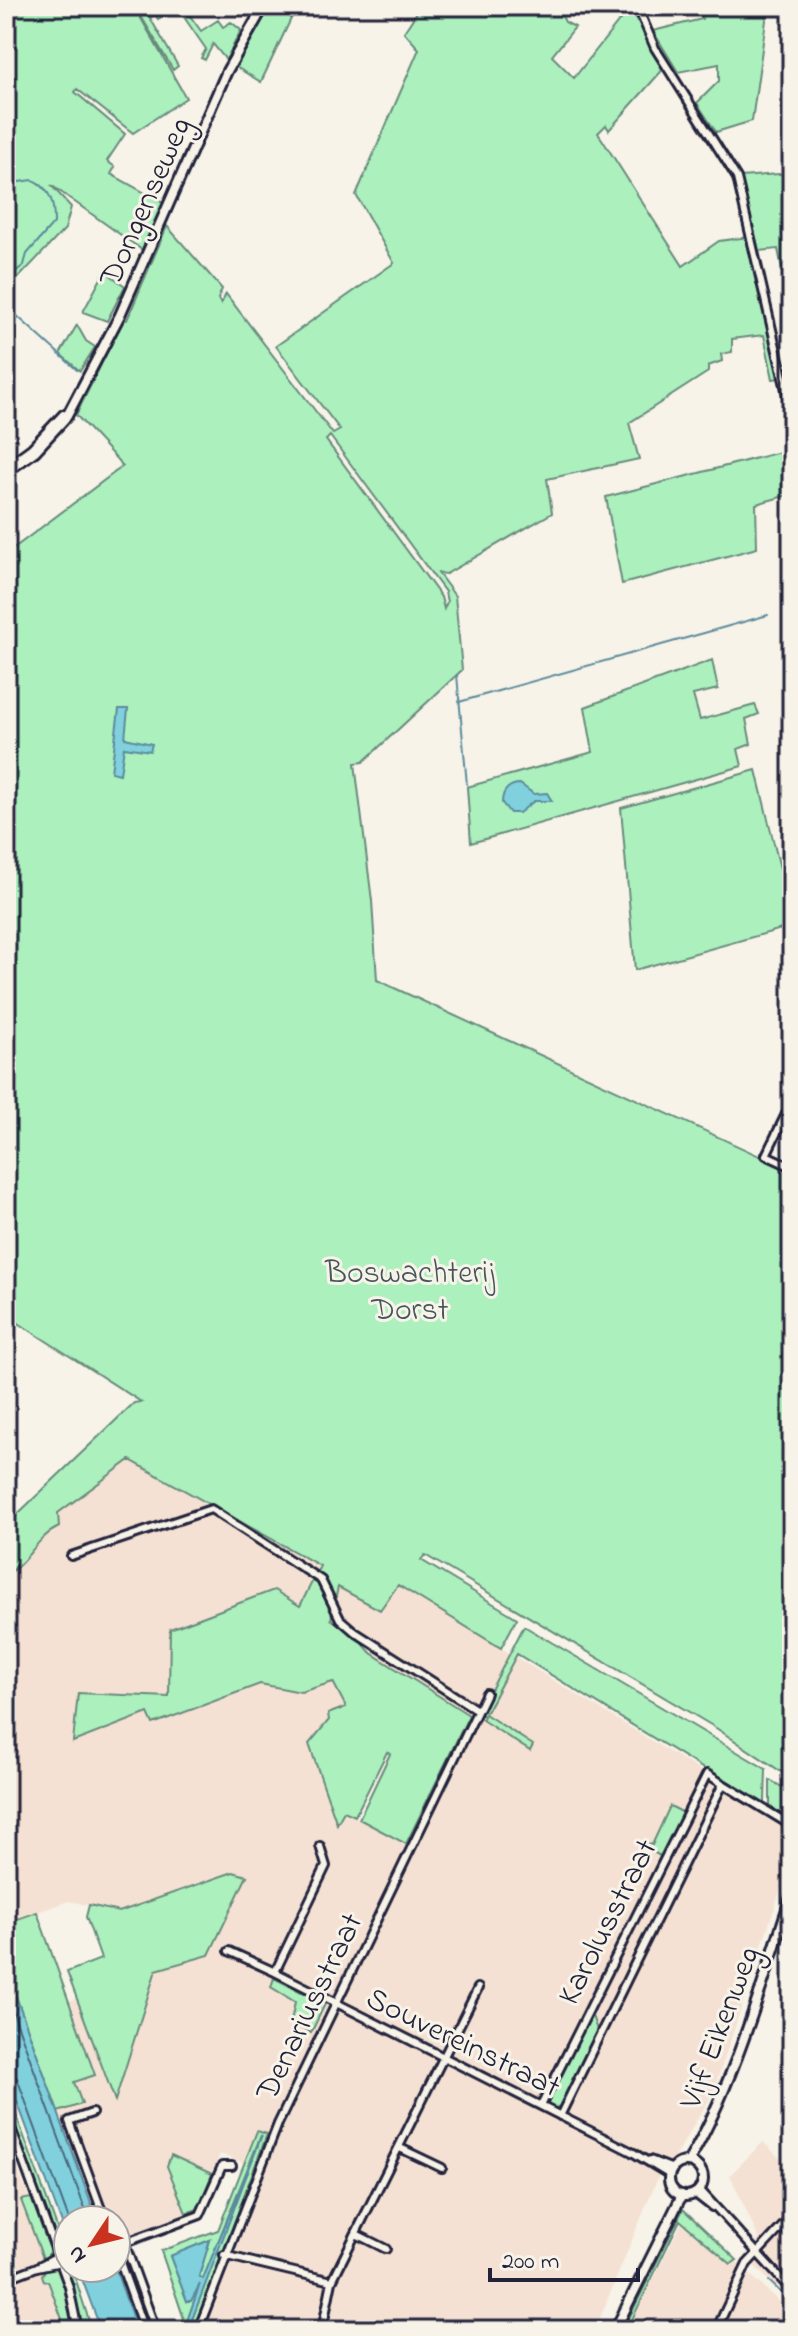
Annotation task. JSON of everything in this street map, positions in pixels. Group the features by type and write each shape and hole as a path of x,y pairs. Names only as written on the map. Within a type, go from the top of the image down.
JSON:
{"main road":[{"name":"Dongenseweg","path":"6,472 35,451 67,416 120,315 227,71 264,6"},
{"name":"Vijf Eikenweg","path":"692,2164 792,1894"},
{"path":"615,2330 679,2193 671,2172 692,2164 703,2177 697,2191 679,2193"}],"street":[{"path":"637,6 655,48 737,178 792,416"},
{"path":"6,466 31,448 63,414 67,416"},
{"path":"792,1102 766,1155 792,1167"},
{"path":"71,1556 211,1509 321,1580 343,1623 477,1710"},
{"name":"Denariusstraat","path":"198,2330 224,2255 278,2124 486,1693"},
{"name":"Karolusstraat","path":"541,2106 707,1774 723,1784 560,2116"},
{"path":"723,1784 792,1826"},
{"path":"275,1972 326,1866 320,1846"},
{"name":"Souvereinstraat","path":"229,1951 671,2172"},
{"path":"322,2330 332,2281 478,1988"},
{"path":"92,2113 69,2121 99,2204"},
{"path":"6,2114 52,2238"},
{"path":"400,2148 442,2168"},
{"path":"132,2239 200,2215 222,2166 232,2166"},
{"path":"697,2191 792,2291"},
{"path":"716,2330 747,2264 792,2216"},
{"path":"356,2234 386,2249"},
{"path":"224,2255 332,2281"},
{"path":"6,2279 52,2262"},
{"path":"132,2264 156,2330"},
{"path":"66,2284 78,2330"},
{"path":"128,2284 144,2330"}],"shaded area":[{"path":"130,1459 320,1566 261,1684 301,1692 334,1682 342,1692 347,1707 329,1720 337,1823 344,1811 406,1843 469,1715 370,1653 359,1639 331,1619 338,1587 397,1584 709,1776 785,1827 789,1842 785,1876 713,2093 674,2158 660,2172 595,2330 194,2330 254,2167 220,2154 198,2209 132,2233 132,2204 91,2204 58,2112 81,2104 74,2082 95,2074 69,2001 208,1955 233,1872 119,1912 69,1901 6,1923 6,1558 41,1525"},
{"path":"6,2141 52,2256 52,2284 63,2284 82,2330 6,2330"},
{"path":"763,2142 782,2160 792,2150 792,2303 744,2256 759,2239 730,2175"},
{"path":"686,2214 792,2314 792,2330 628,2330"}],"green space":[{"path":"6,6 134,6 186,98 133,133 77,89 75,92 125,134 107,161 115,167 111,174 163,203 142,250 51,185 71,207 65,229 6,291"},
{"path":"135,6 183,6 201,31 218,20 223,27 231,22 241,30 226,60 213,44 205,60 201,58 206,49 177,7 158,19 155,14 150,18 178,66 173,70"},
{"path":"269,6 297,6 261,82 236,67"},
{"name":"Boswachterij Dorst","path":"421,6 572,6 565,9 562,16 565,22 575,27 552,56 574,78 620,20 636,8 666,66 609,130 606,125 598,133 683,266 719,241 748,237 779,378 773,379 764,335 732,339 732,352 721,354 722,361 708,366 708,372 629,423 639,459 547,479 552,513 446,574 438,573 455,596 462,670 363,762 355,763 372,901 377,980 792,1171 792,1779 716,1728 425,1555 421,1560 517,1618 501,1648 398,1585 380,1610 338,1587 331,1619 359,1639 371,1653 469,1715 406,1844 359,1819 390,1754 387,1752 355,1816 344,1811 337,1824 309,1744 329,1720 328,1714 346,1707 333,1682 301,1692 260,1684 153,1724 148,1713 73,1742 78,1693 169,1697 170,1629 274,1590 300,1606 320,1566 130,1460 58,1513 59,1527 44,1537 21,1564 6,1575 6,1525 134,1403 141,1402 6,1315 6,554 123,466 76,415 123,320 127,320 167,226 222,289 218,299 221,304 226,294 333,434 340,430 276,346 394,263 356,195 419,49 404,32","holes":["330,436 445,592 447,602 444,609 441,597 326,440"]},
{"path":"699,6 768,6 752,121 716,132 697,103 719,81 719,64 678,72 653,31 702,19"},
{"path":"792,173 792,287 786,288 778,249 759,251 741,177"},
{"path":"105,271 125,286 107,321 83,312"},
{"path":"77,325 86,341 95,347 80,371 60,354"},
{"path":"792,449 792,494 756,504 757,548 622,584 606,497"},
{"path":"712,660 718,689 693,695 700,720 755,705 759,714 746,719 751,744 738,749 742,766 471,843 467,787 593,752 585,707"},
{"path":"756,770 786,893 792,893 792,926 635,970 621,808"},
{"path":"524,1626 766,1769 765,1802 762,1805 517,1654 485,1714 533,1745 530,1751 482,1720 484,1716 479,1713"},
{"path":"770,1780 792,1793 792,1820 770,1810"},
{"path":"670,1806 684,1813 662,1857 642,1846 644,1842 652,1845"},
{"path":"233,1872 247,1876 209,1955 156,1970 115,2101 67,1972 101,1959 86,1917 89,1905 119,1912"},
{"path":"37,1912 95,2075 74,2082 82,2104 58,2112 6,1969 6,1923"},
{"path":"274,1978 325,2004 311,2033 291,2021 295,2002 271,1987"},
{"path":"591,2013 597,2030 560,2106 552,2110 546,2104"},
{"path":"6,2087 52,2214 52,2232 6,2106"},
{"path":"257,2131 267,2134 194,2330 188,2330 261,2135 203,2279 199,2276 210,2240 170,2256 187,2301 200,2284 184,2330 178,2330 184,2319 161,2251 218,2230"},
{"path":"171,2155 212,2174 198,2209 186,2213 167,2166"},
{"path":"31,2198 36,2202 52,2249 44,2261 21,2200"},
{"path":"683,2209 737,2260 731,2264 680,2220 627,2330 623,2330"},
{"path":"52,2268 52,2284 67,2284 75,2330 66,2330 48,2281 44,2281 42,2275 46,2269"},
{"path":"71,2284 77,2284 92,2330 81,2329"}],"water":[{"path":"119,709 128,709 125,738 152,744 150,751 124,747 120,774 111,772"},
{"path":"520,784 534,794 547,793 552,801 534,801 519,813 510,813 502,803 503,795 509,787"},
{"path":"6,1969 91,2204 55,2204 6,2071"},
{"path":"262,2135 188,2330 184,2330 200,2284 191,2301 187,2301 170,2256 210,2240 199,2276 203,2279"},
{"path":"84,2284 121,2284 137,2330 101,2330"}],"waterway":[{"path":"6,178 19,182 33,180 44,188 52,203 54,223 27,254 24,265 6,279"},
{"path":"6,306 77,370"},
{"path":"459,702 768,615"},
{"path":"457,675 467,785"},
{"path":"769,2281 792,2303"}]}
